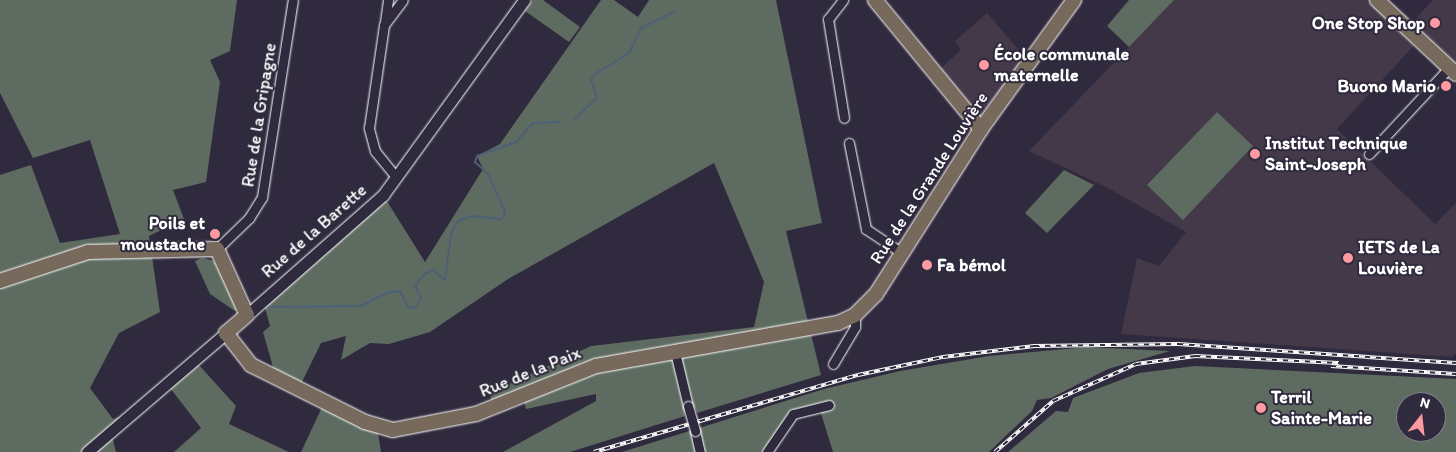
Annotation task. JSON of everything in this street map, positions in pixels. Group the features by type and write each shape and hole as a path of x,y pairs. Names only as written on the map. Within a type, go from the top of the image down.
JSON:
{"main road":[{"path":"875,0 980,129"},
{"name":"Rue de la Grande Louvière","path":"869,302 902,254 980,129 1074,0"},
{"path":"1377,0 1453,71"},
{"path":"0,281 88,252 217,249 247,315"},
{"name":"Rue de la Paix","path":"226,333 264,374 365,422 393,430 476,414 582,370 674,352 818,328 855,315 869,302"},
{"name":"Rue de la Barette","path":"226,333 247,315"}],"street":[{"name":"Rue de la Gripagne","path":"217,249 249,218 262,197 293,0"},
{"path":"388,0 369,135 375,151 396,177"},
{"path":"384,25 403,0"},
{"name":"Rue de la Barette","path":"247,315 374,205 524,0"},
{"path":"843,0 828,19 844,118"},
{"path":"1369,154 1453,71"},
{"path":"849,143 866,229 902,254"},
{"path":"833,364 855,327 855,315"},
{"name":"Rue de la Barette","path":"87,452 226,333"},
{"path":"674,352 700,452"},
{"path":"767,452 792,414 829,405"}],"shaded area":[{"name":"Institut Technique Saint-Joseph","path":"1174,0 1377,0 1407,28 1433,0 1456,0 1456,74 1419,40 1337,129 1435,224 1456,203 1456,353 1452,357 1121,334 1137,258 1159,266 1186,232 1108,188 1029,151"},
{"name":"École communale maternelle","path":"987,13 1027,59 987,115 985,111 979,117 940,69 961,50 955,41"}],"green space":[{"path":"0,0 237,0 230,51 210,60 220,82 206,182 173,190 184,219 149,236 160,312 119,333 90,388 113,419 136,411 111,432 116,452 0,452 0,175 31,165 60,243 120,234 90,140 33,158 0,93"},
{"path":"533,0 543,0 580,27 569,42 525,11"},
{"path":"601,0 614,0 638,17 649,0 776,0 822,223 786,231 821,375 697,413 679,369 685,416 570,452 503,452 596,401 596,394 526,409 522,394 492,407 490,393 591,346 754,327 764,282 714,163 508,279 430,332 389,344 370,343 341,360 346,336 321,343 300,386 275,374 263,332 270,326 263,300 383,195 425,262 483,169 477,156 500,144"},
{"path":"1129,0 1174,0 1129,47 1107,26"},
{"path":"1217,112 1253,146 1183,220 1147,185"},
{"path":"1064,170 1094,185 1047,233 1025,213"},
{"path":"202,258 215,261 238,308 235,311 210,294 195,261"},
{"path":"1087,347 1170,351 1108,369 1051,398 1037,400 1032,411 989,452 833,452 819,407 798,410 767,452 622,452 824,389 900,371 989,356"},
{"path":"198,364 236,406 229,424 289,452 174,452 201,428 167,384"},
{"name":"Terril Sainte-Marie","path":"1195,366 1456,379 1456,452 1008,452 1056,411 1068,412 1073,398 1139,373"},
{"path":"324,403 377,427 381,452 301,452"}],"waterway":[{"path":"574,120 597,98 591,80 595,74 629,53 641,28 674,12"},
{"path":"268,307 361,306 386,293 400,291 408,307 415,308 421,298 415,285 425,274 433,270 445,280 451,234 458,221 472,216 502,219 505,211 488,174 475,162 477,156 516,142 533,123 559,122"}],"railway":[{"path":"594,452 858,375 943,357 1034,346 1178,344 1456,363"},
{"path":"995,452 1053,401 1136,364 1195,356 1339,363"},
{"path":"1331,366 1456,374"}],"place":[{"name":"One Stop Shop","path":"1435,23"},
{"name":"École communale maternelle","path":"984,65"},
{"name":"Buono Mario","path":"1446,86"},
{"name":"Institut Technique Saint-Joseph","path":"1255,154"},
{"name":"Poils et moustache","path":"215,234"},
{"name":"IETS de La Louvière","path":"1348,258"},
{"name":"Fa bémol","path":"927,265"},
{"name":"Terril Sainte-Marie","path":"1261,408"}]}
